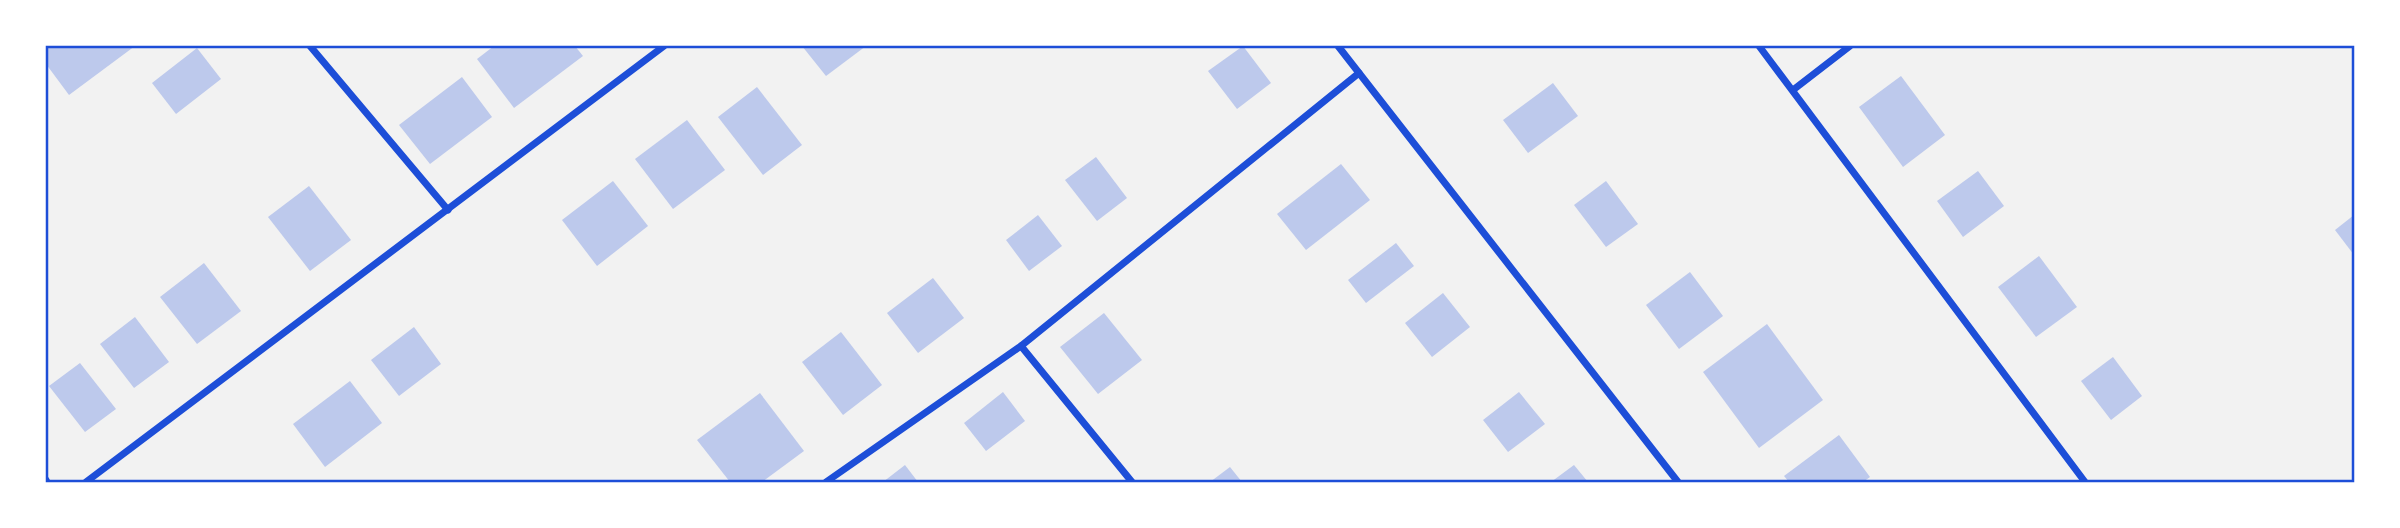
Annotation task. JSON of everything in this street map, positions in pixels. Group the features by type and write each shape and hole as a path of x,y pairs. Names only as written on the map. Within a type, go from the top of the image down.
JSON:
{"street":[{"path":"310,46 447,210"},
{"path":"86,482 664,46"},
{"path":"1338,46 1678,482"},
{"path":"1759,46 2085,482"},
{"path":"1793,90 1850,46"},
{"path":"826,482 1021,346 1359,73"},
{"path":"1021,346 1132,482"}],"building":[{"path":"46,46 135,46 69,95 46,64"},
{"path":"494,46 575,46 583,56 514,108 477,59"},
{"path":"802,46 866,46 826,76"},
{"path":"1243,46 1271,83 1237,109 1208,71"},
{"path":"197,48 221,79 176,114 152,83"},
{"path":"1901,76 1945,135 1903,167 1859,107"},
{"path":"462,77 492,117 430,164 399,125"},
{"path":"1553,83 1578,116 1528,153 1503,120"},
{"path":"757,87 802,145 763,175 718,117"},
{"path":"687,120 725,170 673,209 635,159"},
{"path":"1096,157 1127,198 1097,221 1065,180"},
{"path":"1341,164 1370,200 1306,250 1277,214"},
{"path":"1978,171 2004,206 1963,237 1937,201"},
{"path":"613,181 648,226 597,266 562,220"},
{"path":"1606,181 1638,224 1606,247 1574,205"},
{"path":"309,186 351,240 310,271 268,217"},
{"path":"1038,215 1062,246 1029,271 1006,240"},
{"path":"2354,215 2354,255 2335,230"},
{"path":"1396,243 1414,266 1366,303 1348,280"},
{"path":"2039,256 2077,307 2036,337 1998,287"},
{"path":"204,263 241,311 197,344 160,297"},
{"path":"1690,272 1723,316 1679,349 1646,305"},
{"path":"933,278 964,318 918,353 887,313"},
{"path":"1443,293 1470,327 1432,357 1405,323"},
{"path":"1104,313 1142,360 1098,394 1060,347"},
{"path":"135,317 169,362 134,388 100,344"},
{"path":"1767,324 1823,400 1759,448 1703,372"},
{"path":"414,327 441,364 399,396 371,360"},
{"path":"841,332 882,385 843,415 802,362"},
{"path":"2113,357 2142,396 2111,420 2081,381"},
{"path":"80,363 116,409 85,432 49,386"},
{"path":"350,381 382,423 325,467 293,424"},
{"path":"1003,392 1025,421 986,451 964,423"},
{"path":"1519,392 1545,424 1508,452 1483,420"},
{"path":"760,393 804,451 762,482 730,482 697,440"},
{"path":"1839,435 1870,477 1863,482 1789,482 1784,476"},
{"path":"905,465 918,482 883,482"},
{"path":"1574,465 1588,482 1551,482"},
{"path":"1230,467 1242,482 1210,482"}]}
